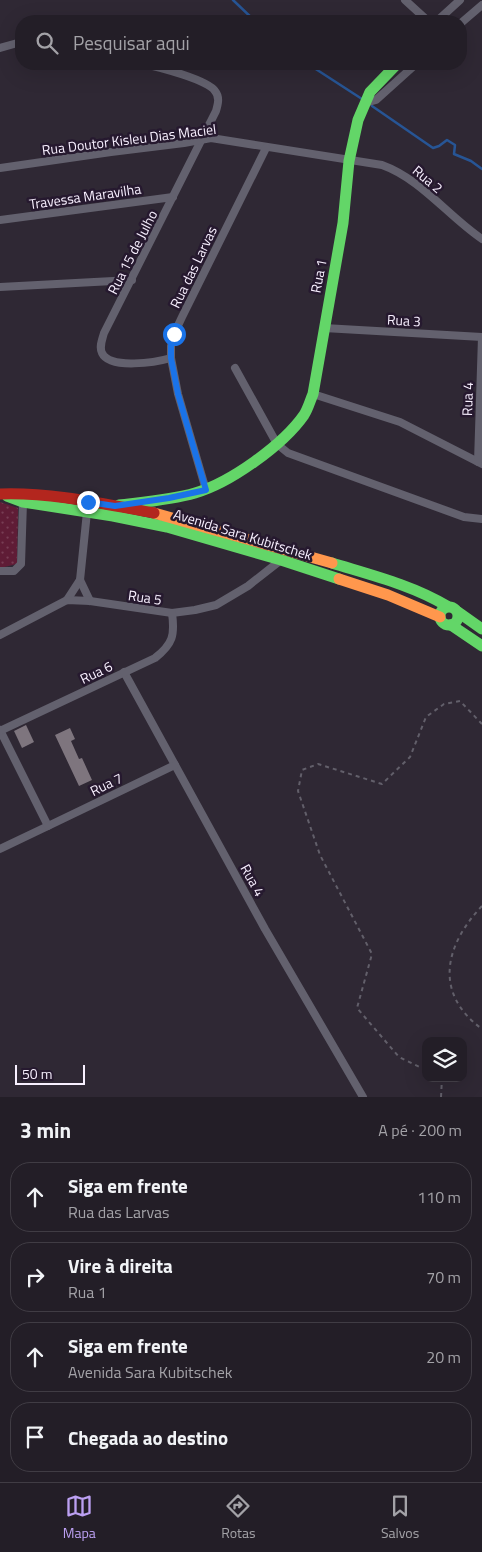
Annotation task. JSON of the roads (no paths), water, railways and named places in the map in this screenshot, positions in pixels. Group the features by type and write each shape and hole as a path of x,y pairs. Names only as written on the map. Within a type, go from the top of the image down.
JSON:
{"main road":[{"name":"Rua 1","path":"115,506 206,490 225,480 277,444 305,413 313,394 343,223 349,161 358,120 370,92 390,70"},
{"path":"1,494 24,493 88,507"},
{"name":"Avenida Sara Kubitschek","path":"1,494 23,502 88,507 115,506 157,514 285,549 390,581 430,596 447,606 453,607 482,629"},
{"name":"Avenida Sara Kubitschek","path":"88,507 167,527 281,560 388,595 440,617 444,624 451,625 482,646"},
{"path":"440,617 441,611 447,606"},
{"path":"451,625 456,622 458,612"}],"street":[{"path":"405,0 421,15"},
{"path":"444,15 460,0"},
{"path":"467,18 482,5"},
{"path":"0,48 15,44"},
{"name":"Rua 15 de Julho","path":"164,70 198,80 211,87 218,97 216,110 101,343 103,354 106,358 112,360 131,364 157,362 171,358"},
{"path":"365,103 376,100 409,70"},
{"name":"Rua Doutor Kisleu Dias Maciel","path":"0,168 220,138 266,148 349,161"},
{"name":"Rua das Larvas","path":"206,490 178,394 171,358 171,346 182,317 266,148"},
{"name":"Rua 2","path":"349,161 382,165 396,170 416,184 466,228 482,239"},
{"name":"Travessa Maravilha","path":"0,220 174,196"},
{"path":"0,287 132,280"},
{"name":"Rua 3","path":"324,328 482,337"},
{"name":"Rua 4","path":"480,463 482,337"},
{"path":"235,368 277,444 288,453 464,517 482,518"},
{"path":"313,394 400,422 480,463"},
{"path":"0,571 14,571 21,564 23,502"},
{"path":"0,635 66,600 80,580 88,507"},
{"name":"Rua 5","path":"66,600 90,601 172,613 195,610 216,605 248,586 281,560"},
{"path":"80,580 90,601"},
{"name":"Rua 6","path":"0,730 155,658 166,649 172,639 174,626 172,613"},
{"name":"Rua 4","path":"124,672 359,1096"},
{"path":"0,730 48,826 0,849"},
{"name":"Rua 7","path":"48,826 175,765"}],"waterway":[{"path":"233,0 249,15"},
{"path":"317,70 362,99"},
{"path":"372,106 433,148 447,140 455,145 454,154 471,161 482,169"}]}
